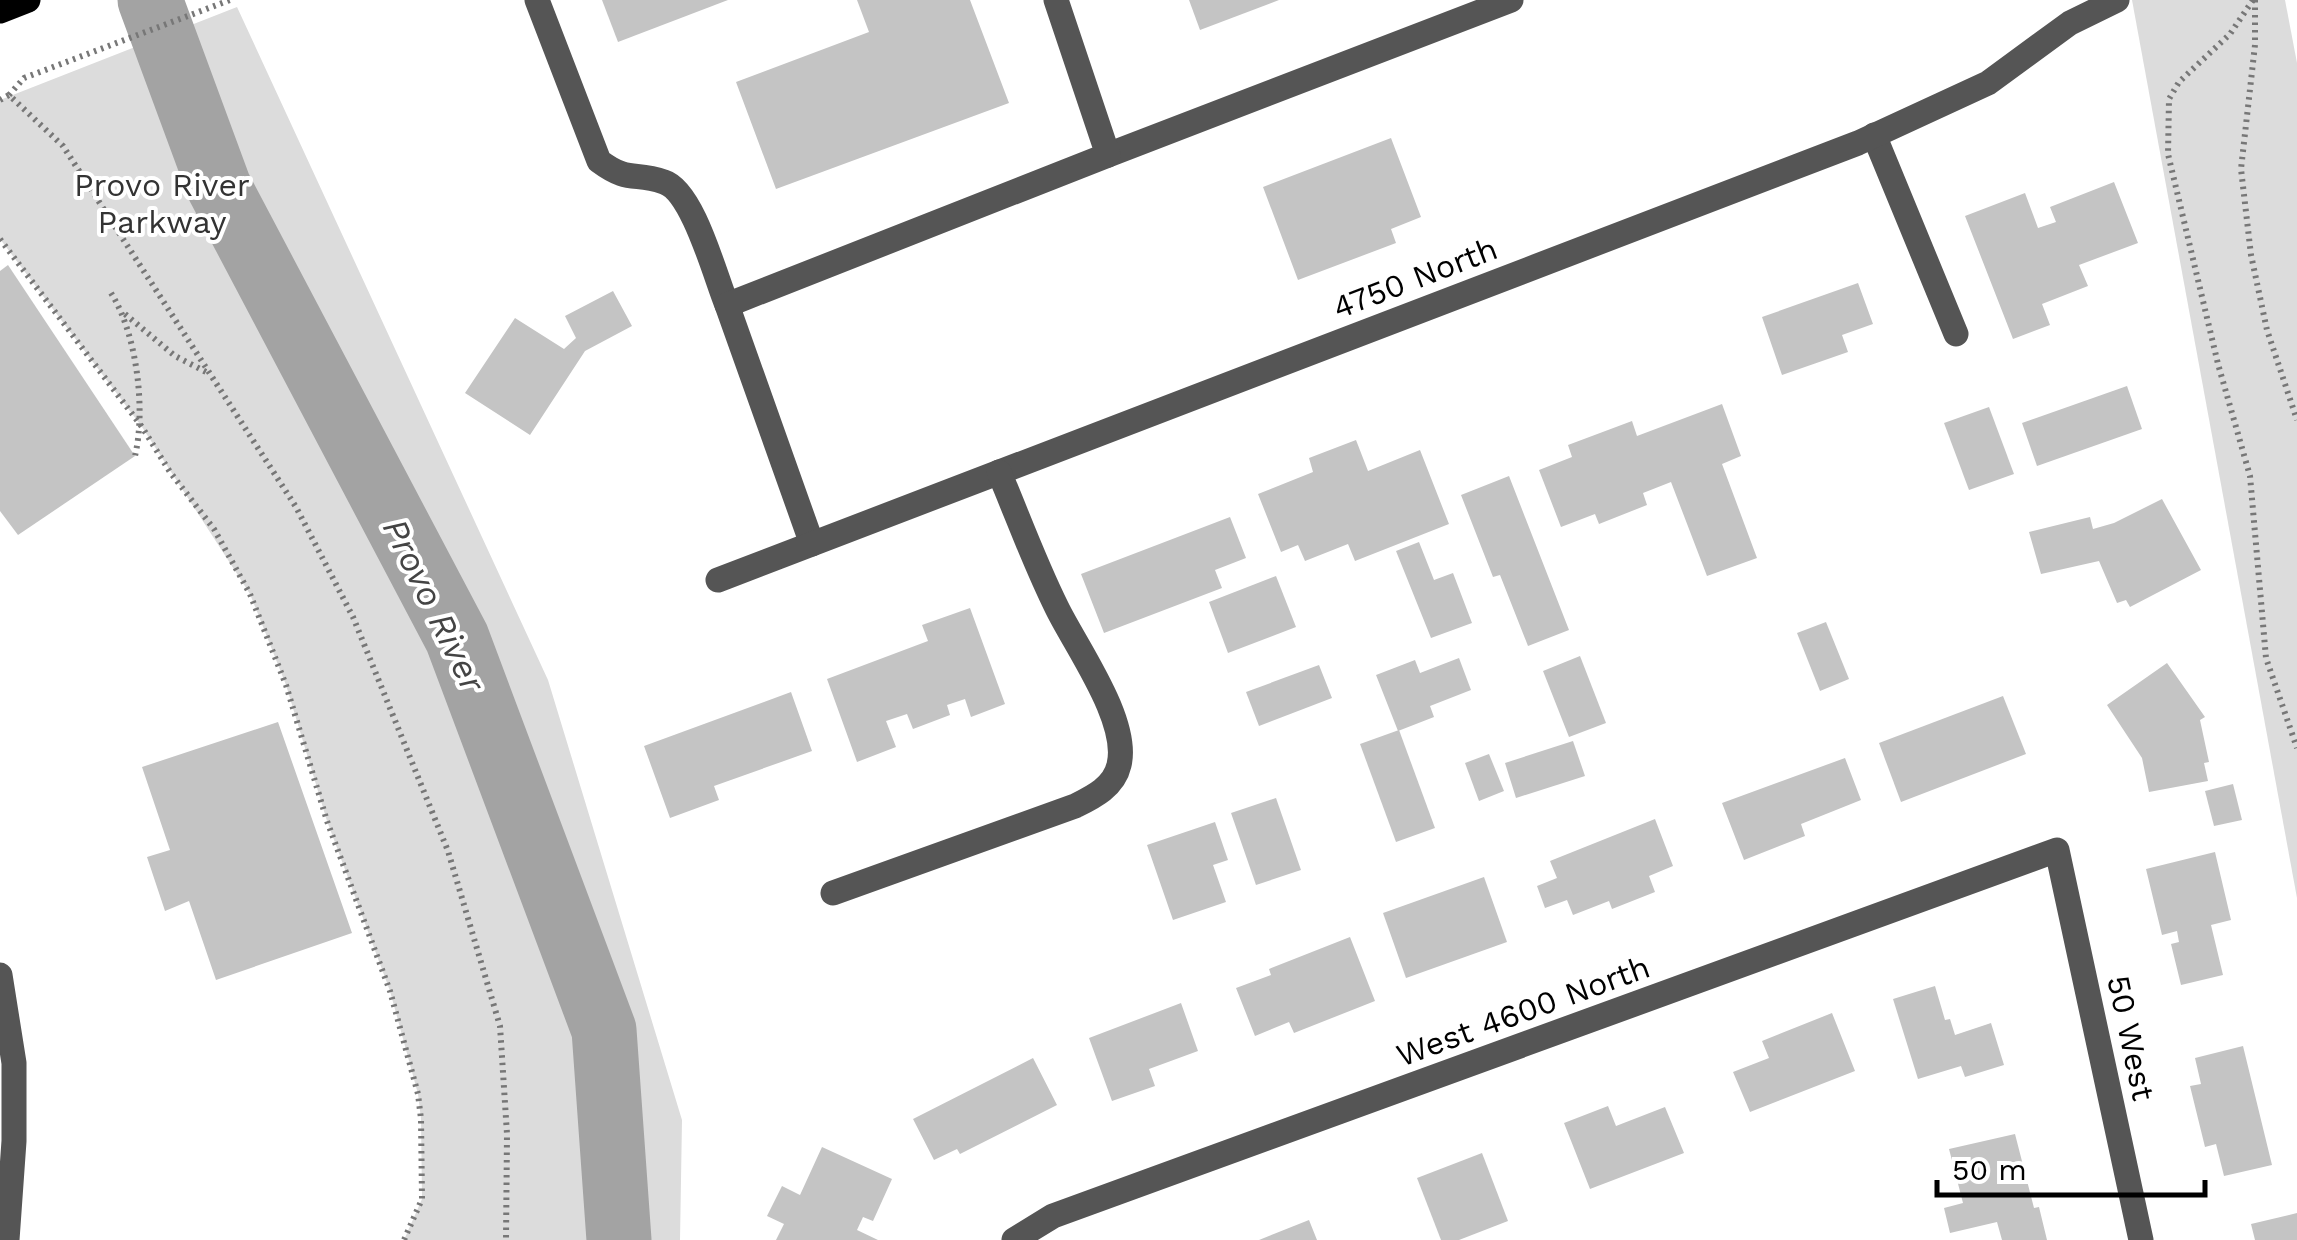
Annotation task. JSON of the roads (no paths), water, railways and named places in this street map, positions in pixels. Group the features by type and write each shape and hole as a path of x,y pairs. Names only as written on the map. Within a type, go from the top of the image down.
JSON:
{"main road":[{"path":"0,11 28,0"}],"street":[{"path":"537,0 599,161 619,176 667,182 687,200 812,544"},
{"path":"1056,0 1108,154"},
{"path":"727,305 1511,0"},
{"name":"4750 North","path":"718,580 1874,135 1988,84 2070,23 2117,0"},
{"path":"1874,135 1956,334"},
{"path":"833,893 1075,806 1103,792 1119,766 1118,738 1104,694 1057,608 999,472"},
{"name":"West 4600 North","path":"1014,1240 1053,1216 2058,850"},
{"name":"50 West","path":"2058,850 2141,1240"},
{"path":"0,975 14,1063 14,1141 7,1240"}],"waterway":[{"name":"Provo River","path":"150,0 219,187 457,638 604,1030 619,1240"}],"park label":[{"name":"Provo River Parkway","path":"162,204"}]}
